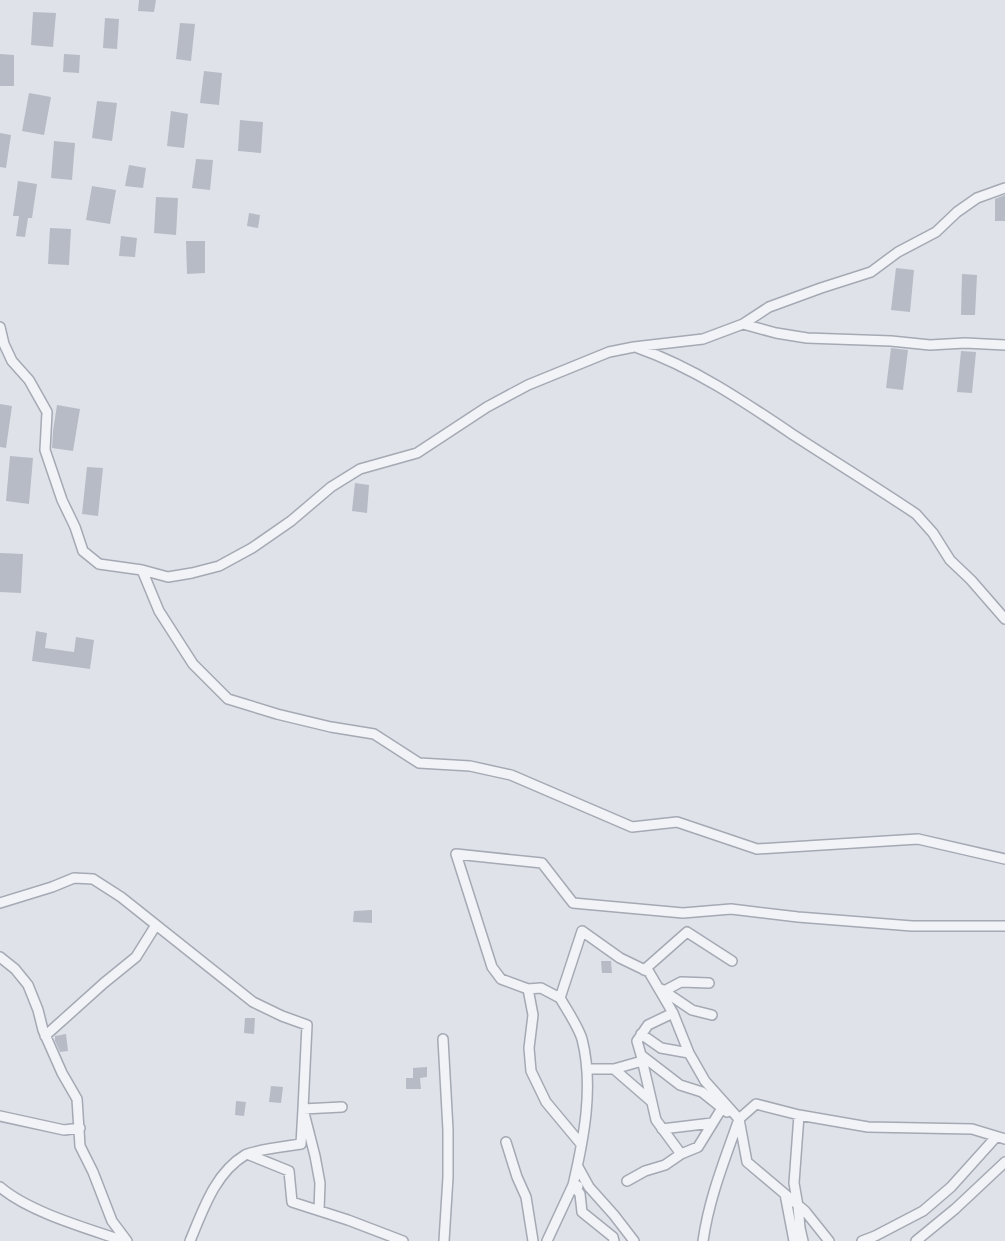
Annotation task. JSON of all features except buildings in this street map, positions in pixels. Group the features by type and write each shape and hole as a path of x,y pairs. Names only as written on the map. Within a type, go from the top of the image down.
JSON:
{"street":[{"path":"0,327 4,344 12,361 29,380 47,412 45,450 83,551 99,564 142,570 168,577 219,566 252,548 291,521 331,487 360,470 417,453 487,407 528,385 609,352 703,339 743,324 769,307 872,272 898,252 936,232 957,212 977,198 1005,188"},
{"path":"743,324 807,338 930,345 965,343 1005,345"},
{"path":"634,347 656,354 699,375 916,514 933,533 950,560 1005,619"},
{"path":"142,570 159,611 193,664 228,699 321,725 374,734 419,763 470,766 511,775 632,826 677,822 757,849 918,838 1005,859"},
{"path":"547,1241 573,1185 578,1167 587,1110 587,1069 581,1037 560,998 541,988 528,989 501,979 492,967 456,854 542,863 573,903 683,912 731,909 912,926 1005,926"},
{"path":"0,903 74,878 93,879 120,897 253,1002 308,1025 301,1144 247,1154 222,1175 208,1198 190,1241"},
{"path":"45,1036 136,957 156,925"},
{"path":"560,998 582,931 620,958 649,972 673,1013 689,1053 705,1081 739,1119 747,1162 805,1211 829,1241"},
{"path":"644,970 687,932 732,961"},
{"path":"0,957 15,969 28,985 45,1036 62,1073 78,1099 80,1146 112,1221 125,1241"},
{"path":"660,988 681,982 709,982"},
{"path":"660,988 692,1010 712,1015"},
{"path":"528,989 533,1015 529,1048 531,1071 546,1102 581,1144"},
{"path":"673,1013 648,1025 637,1041 656,1120 681,1154"},
{"path":"641,1034 661,1048 689,1053"},
{"path":"443,1039 448,1130 444,1241"},
{"path":"587,1069 614,1069 641,1058"},
{"path":"641,1058 680,1085 702,1092 739,1119"},
{"path":"614,1069 652,1102"},
{"path":"703,1241 714,1187 739,1119 756,1104 868,1127 972,1129 1000,1138 951,1187 923,1211 862,1241"},
{"path":"303,1109 342,1107"},
{"path":"627,1181 645,1171 665,1165 681,1154 698,1147 722,1108"},
{"path":"303,1109 320,1183 319,1210"},
{"path":"799,1114 794,1183 803,1241"},
{"path":"0,1116 64,1130 80,1128"},
{"path":"662,1129 712,1123"},
{"path":"506,1142 526,1197 532,1241"},
{"path":"247,1154 290,1171 292,1202 403,1241"},
{"path":"916,1241 955,1209 1005,1162"},
{"path":"578,1167 589,1187 634,1241"},
{"path":"573,1185 589,1187"},
{"path":"573,1185 580,1194 582,1212 613,1237 614,1241"},
{"path":"0,1187 29,1206 84,1228 125,1241"},
{"path":"785,1194 794,1241"}]}
